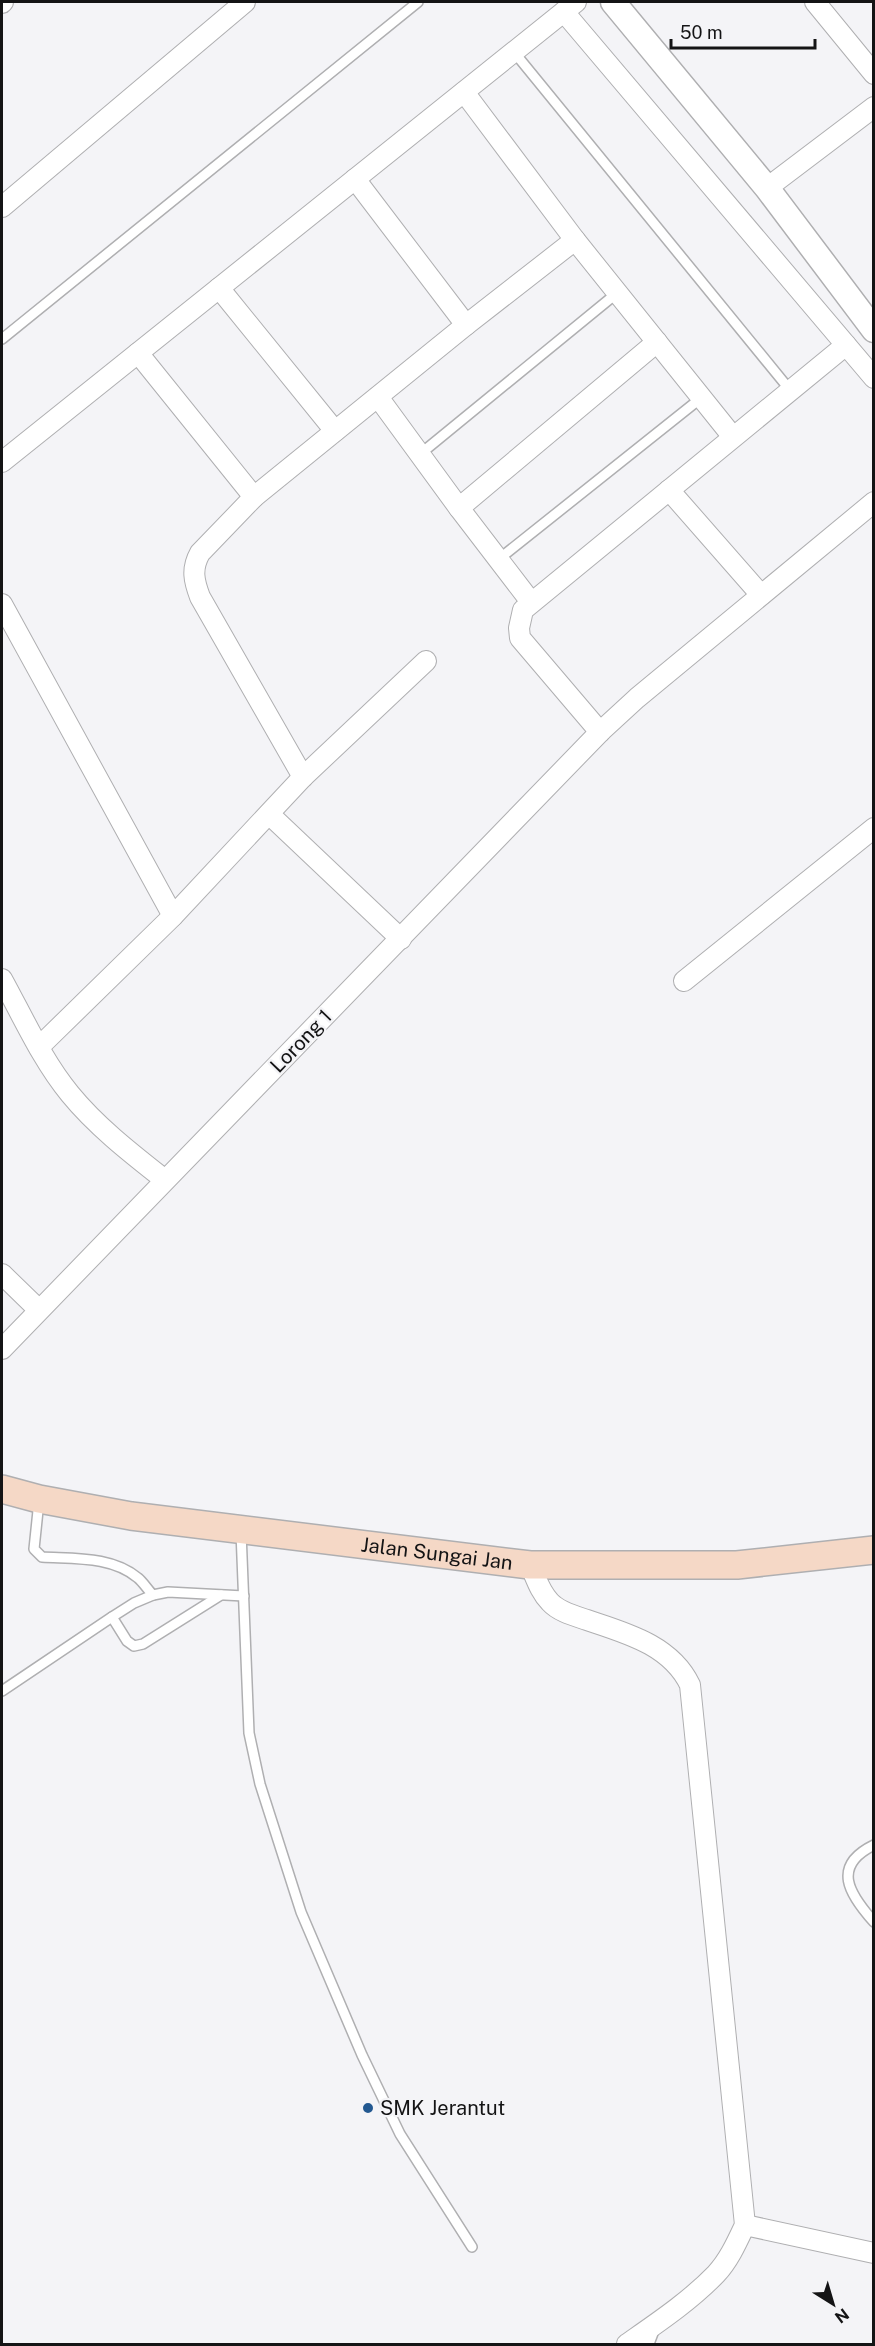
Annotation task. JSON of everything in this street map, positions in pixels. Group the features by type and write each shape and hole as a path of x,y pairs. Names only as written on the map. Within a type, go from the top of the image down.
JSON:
{"main road":[{"name":"Jalan Sungai Jan","path":"2,1489 39,1499 131,1516 530,1565 737,1565 873,1550"}],"street":[{"path":"2,207 244,2"},
{"path":"613,2 767,188 873,330"},
{"path":"815,2 873,74"},
{"path":"2,462 570,7 873,378"},
{"path":"464,92 575,240 733,437"},
{"path":"767,188 873,107"},
{"path":"355,179 466,325"},
{"path":"303,777 200,597 194,579 194,563 254,497 575,240"},
{"path":"219,288 335,431"},
{"path":"459,508 657,342"},
{"path":"600,732 520,638 520,620 524,610 846,345"},
{"path":"138,353 254,497"},
{"path":"378,397 419,455 531,602"},
{"path":"669,490 761,595"},
{"name":"Lorong 1","path":"2,1349 38,1309 401,939 600,732 637,698 873,502"},
{"path":"2,604 173,916"},
{"path":"39,1047 173,916 303,777 426,661"},
{"path":"269,814 401,939"},
{"path":"684,981 873,828"},
{"path":"2,979 39,1047 69,1094 122,1145 165,1180"},
{"path":"2,1274 38,1309"},
{"path":"530,1565 543,1594 551,1604 568,1614 644,1641 670,1657 683,1671 690,1685 745,2225 729,2257 716,2274 657,2323 627,2344"},
{"path":"745,2225 873,2253"}],"lane":[{"path":"2,339 418,2"},
{"path":"514,52 790,390"},
{"path":"419,455 617,293"},
{"path":"499,560 701,398"},
{"path":"39,1499 34,1549 37,1553 42,1557 97,1560 123,1568 138,1578 153,1595"},
{"path":"241,1530 249,1733 260,1784 301,1912 362,2055 400,2134 472,2247"},
{"path":"2,1691 134,1603 153,1595 168,1592 244,1596"},
{"path":"112,1617 127,1641 134,1646 143,1644 222,1594"},
{"path":"873,1845 852,1860 846,1875 852,1890 873,1922"},
{"path":"649,2344 657,2323"}],"place":[{"name":"SMK Jerantut","path":"368,2108"}]}
